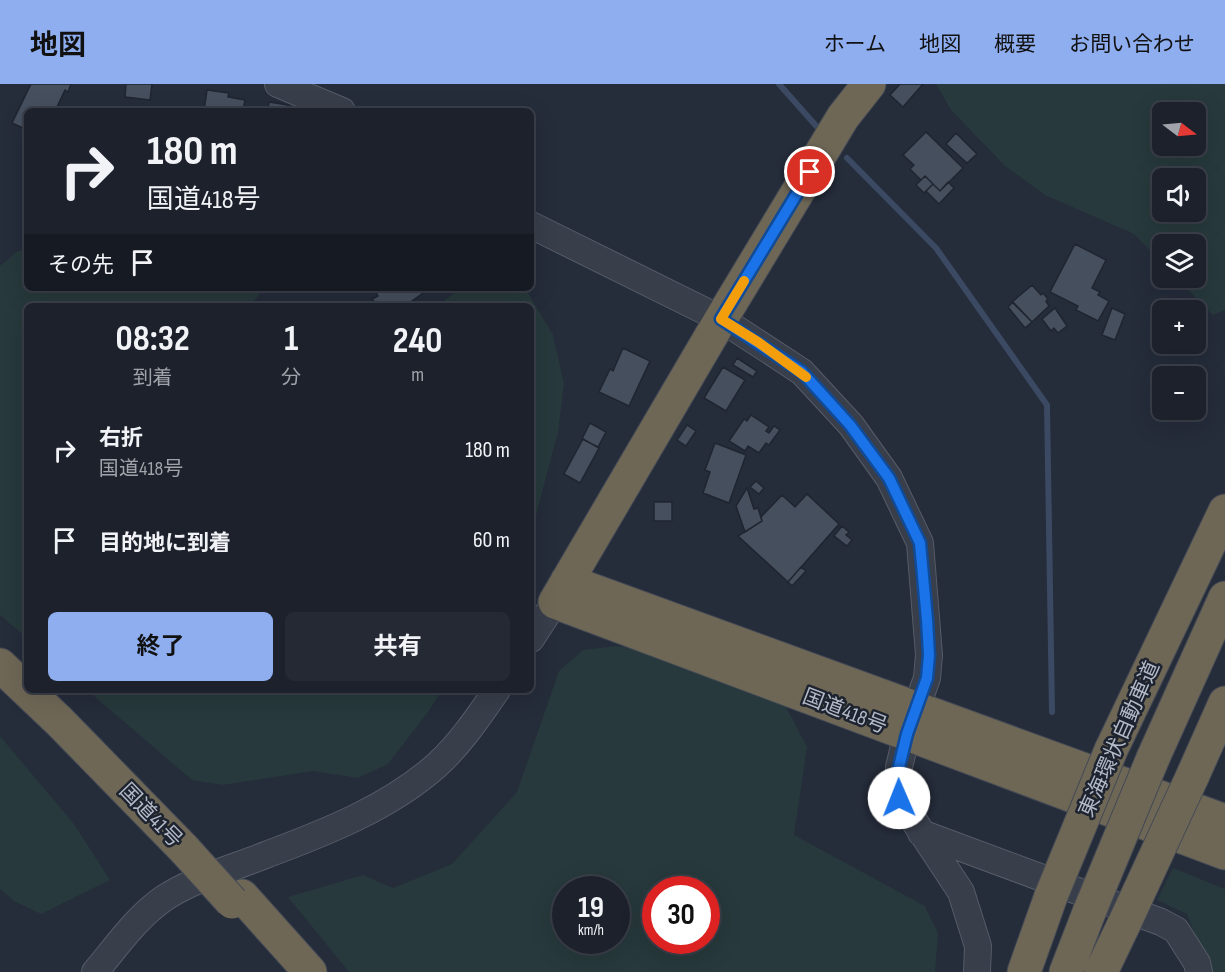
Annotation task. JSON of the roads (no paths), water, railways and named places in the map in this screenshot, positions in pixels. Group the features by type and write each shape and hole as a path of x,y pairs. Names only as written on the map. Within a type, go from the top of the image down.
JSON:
{"highway":[{"path":"561,592 843,117 869,84"},
{"name":"東海環状自動車道","path":"1024,972 1051,896 1112,750 1225,511"},
{"name":"国道418号","path":"561,592 912,722 1225,853"},
{"name":"東海環状自動車道","path":"1066,972 1153,758 1225,598"},
{"path":"0,649 24,673"},
{"name":"国道41号","path":"0,665 24,688"},
{"name":"国道41号","path":"30,693 189,847"},
{"name":"国道41号","path":"45,693 237,899 310,972"},
{"path":"1101,972 1225,703"},
{"name":"国道418号","path":"912,722 1225,821"},
{"path":"1193,775 1225,723"},
{"name":"国道41号","path":"237,899 294,972"}],"street":[{"path":"278,84 335,108"},
{"path":"534,226 721,319 802,372 850,425 889,478 920,543 929,655 927,678 899,767 899,798 961,892 978,946 977,972"},
{"path":"534,634 561,592"},
{"path":"94,972 137,922 162,899 188,884 323,834 395,796 437,764 473,724 495,693"},
{"path":"921,833 1161,922 1176,930 1197,963 1198,972"}],"waterway":[{"path":"779,84 818,128"},
{"path":"847,158 936,248 1047,405 1052,712"}]}
